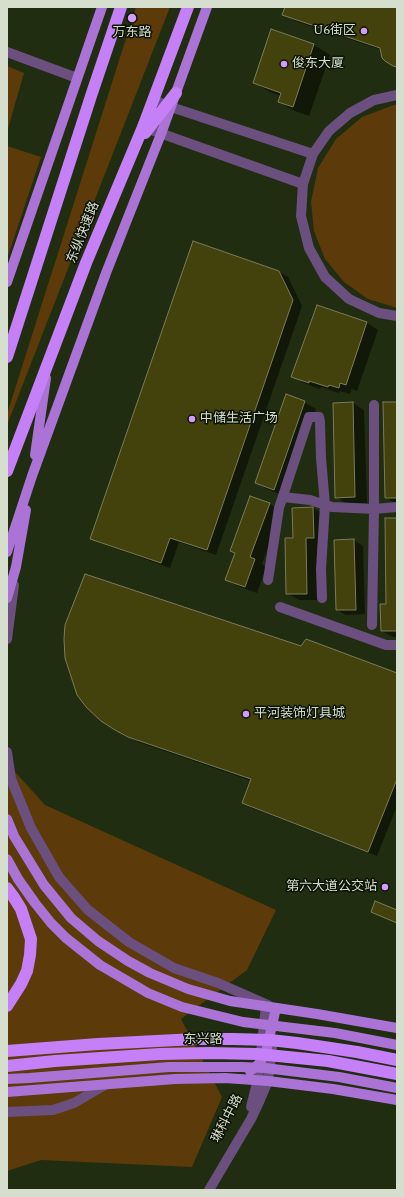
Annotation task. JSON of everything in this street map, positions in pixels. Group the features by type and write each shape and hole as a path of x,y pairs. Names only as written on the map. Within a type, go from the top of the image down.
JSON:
{"highway":[{"path":"7,357 121,7"},
{"path":"146,128 154,100 188,7"},
{"name":"东纵快速路","path":"7,471 86,263 136,145 146,128 169,106 176,93"},
{"path":"7,888 21,909 31,939 27,971 21,984 7,1006"},
{"name":"东兴路","path":"7,1051 98,1044 196,1039 233,1039 296,1043 357,1052 397,1060"},
{"name":"东兴路","path":"7,1066 153,1054 258,1054 328,1061 397,1074"}],"main road":[{"path":"7,282 102,7"},
{"path":"176,93 207,7"},
{"path":"7,552 32,476 106,273 161,134 169,106"},
{"path":"7,598 16,567 32,476 48,364"},
{"path":"7,819 10,837 44,885 71,918 98,941 139,967 169,982 230,1001 397,1028"},
{"path":"7,859 18,879 35,903 66,938 100,965 148,993 182,1007 243,1022 335,1033 397,1045"},
{"path":"225,1078 240,1076 259,1064 266,1052 271,1007"},
{"path":"7,1079 169,1067 234,1067 265,1068 332,1076 397,1088"},
{"path":"7,1092 175,1079 225,1078 268,1080 397,1100"}],"street":[{"path":"7,52 77,78"},
{"path":"397,95 374,100 350,113 329,131 313,154 303,184 301,216 308,248 325,277 349,299 379,313 397,316"},
{"path":"154,100 313,154"},
{"path":"146,128 303,184"},
{"path":"372,625 374,405"},
{"path":"268,580 282,497 309,417 319,417 325,505 321,569 322,598"},
{"path":"282,497 310,500 332,507 374,509 397,507"},
{"path":"7,638 16,567"},
{"path":"280,607 386,645 397,645"},
{"path":"7,752 11,779 31,828 59,877 88,910 129,942 174,968 218,983 271,1007"},
{"name":"琳科中路","path":"209,1190 251,1119 268,1080 271,1007"},
{"name":"琳科中路","path":"203,1190 250,1109 258,1079 259,1064"},
{"path":"7,1112 53,1110 74,1103 105,1085"}],"shaded area":[{"path":"136,7 170,7 7,425 7,414"},
{"path":"7,66 24,73 7,132"},
{"path":"397,105 397,308 368,299 344,282 325,259 314,231 311,202 318,168 336,139 362,117"},
{"path":"7,146 41,157 7,259"},
{"path":"7,763 45,805 276,910 247,970 181,1019 222,1097 192,1167 41,1160 7,1171"}],"building":[{"name":"U6街区","path":"285,7 397,7 397,67 393,66 382,58 380,48 282,15"},
{"name":"俊东大厦","path":"271,29 314,44 293,107 278,102 281,93 253,83"},
{"name":"中储生活广场","path":"193,241 279,271 293,300 207,550 170,538 161,563 90,539"},
{"path":"317,305 367,322 346,385 340,383 339,388 329,385 328,387 309,381 309,383 291,377"},
{"path":"286,394 305,401 274,490 255,483"},
{"path":"353,402 355,497 335,498 333,403"},
{"path":"383,402 397,402 397,498 385,498"},
{"path":"250,496 270,503 250,557 255,559 245,587 225,580 235,553 230,551"},
{"path":"313,507 314,538 306,538 307,594 286,594 285,538 293,538 292,508"},
{"path":"385,518 397,518 397,631 381,631 380,604 386,604"},
{"path":"354,539 356,610 336,610 334,540"},
{"name":"平河装饰灯具城","path":"85,574 301,646 306,639 397,673 397,779 368,852 242,803 251,779 128,737 101,721 87,708 77,695 65,658 64,639 65,625"},
{"path":"375,901 397,910 397,923 371,912"}],"place":[{"name":"万东路","path":"132,18"},
{"name":"U6街区","path":"364,31"},
{"name":"俊东大厦","path":"284,64"},
{"name":"中储生活广场","path":"192,419"},
{"name":"平河装饰灯具城","path":"246,714"},
{"name":"第六大道公交站","path":"385,887"}]}
